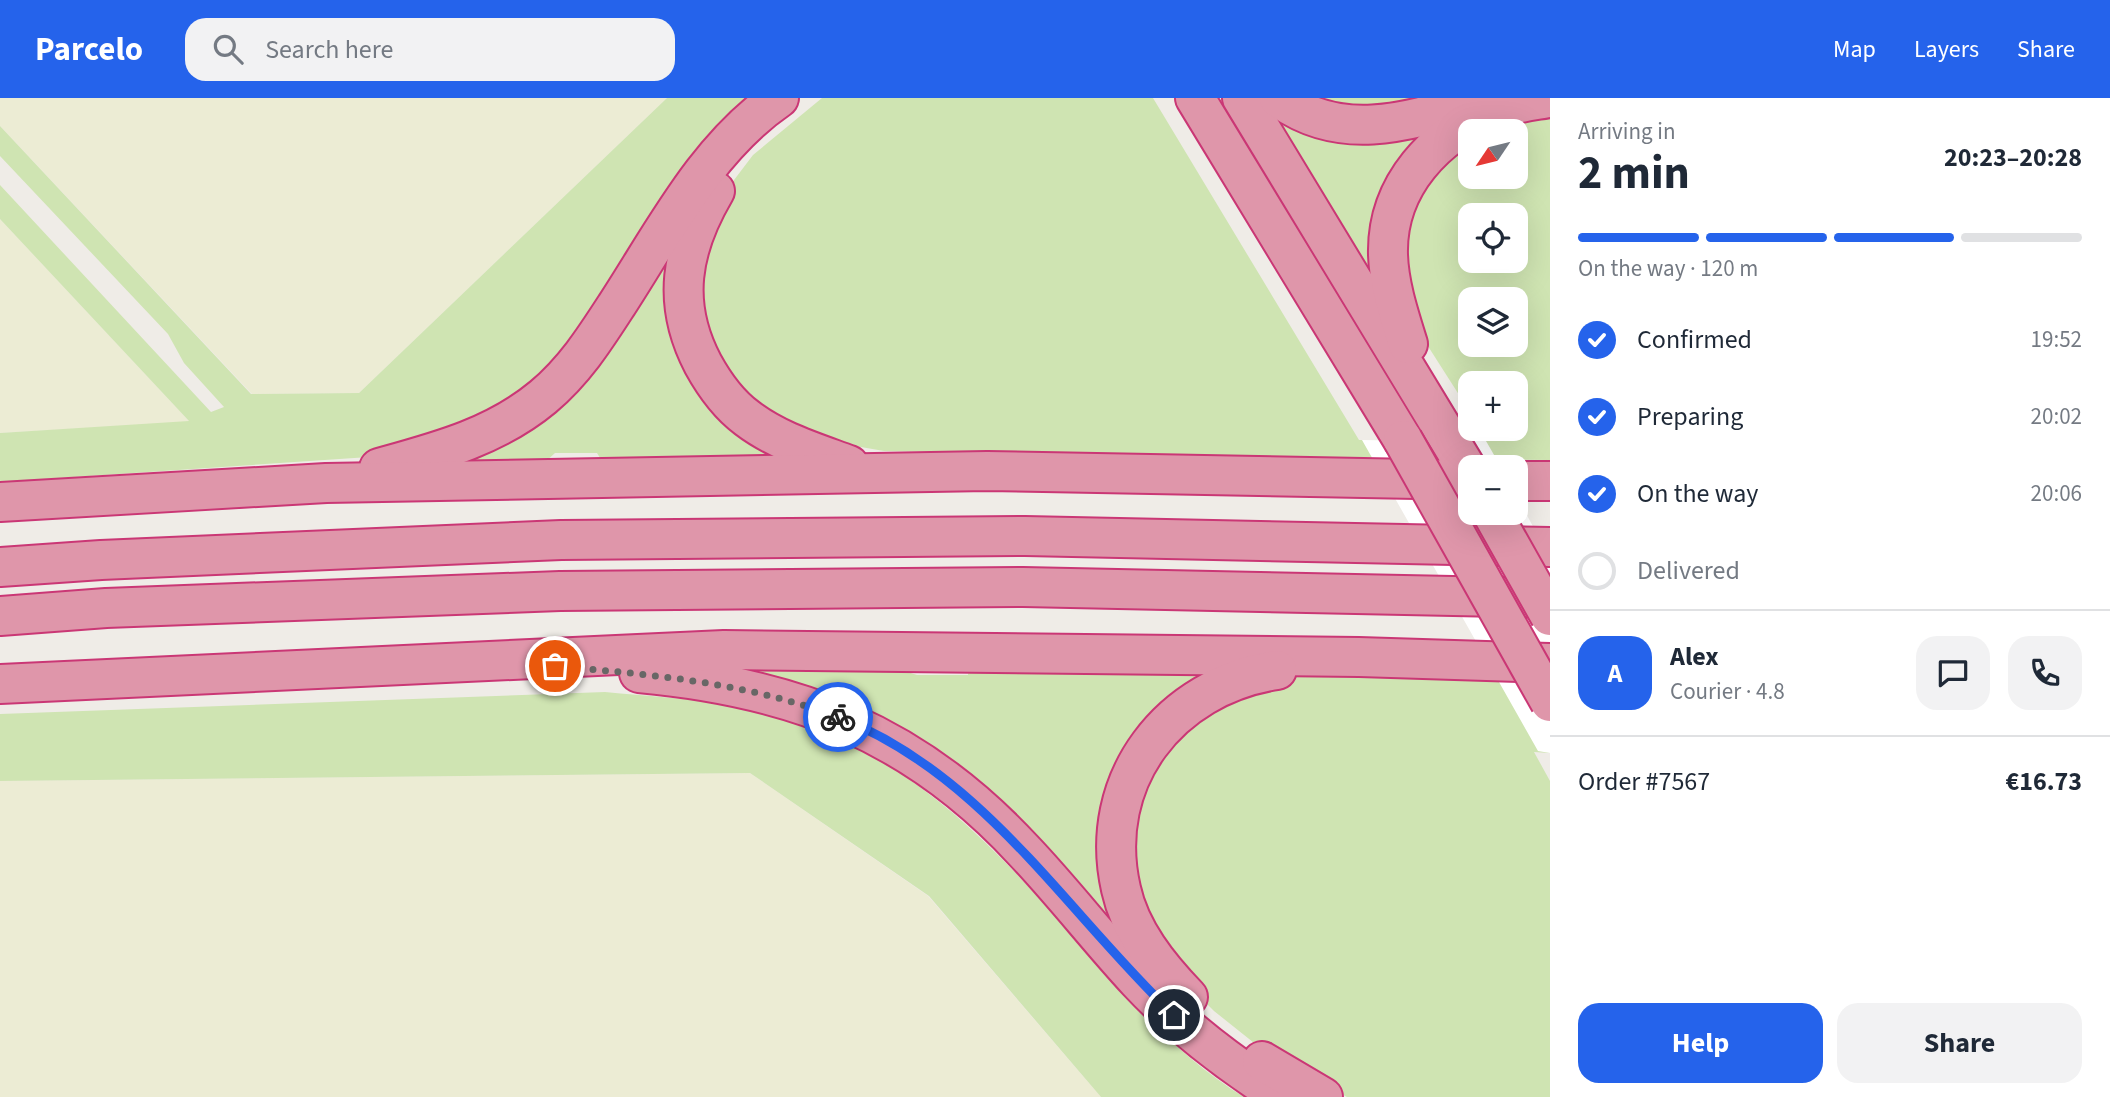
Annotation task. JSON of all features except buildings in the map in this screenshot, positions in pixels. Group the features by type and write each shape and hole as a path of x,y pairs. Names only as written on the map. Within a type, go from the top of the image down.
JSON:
{"highway":[{"path":"326,483 455,447 498,427 542,398 580,361 697,180 733,137 779,98"},
{"path":"808,98 786,113 746,151 721,181 698,220 685,265 682,299 691,341 715,386 746,418 788,443 871,473"},
{"path":"1195,98 1403,440 1550,702"},
{"path":"1242,98 1459,455"},
{"path":"1279,98 1311,115 1336,123 1382,126 1412,121 1486,98"},
{"path":"1424,396 1395,303 1388,253 1395,206 1420,163 1451,131 1499,108 1549,98"},
{"path":"0,502 326,483 987,471 1458,480"},
{"path":"1528,481 1550,481"},
{"path":"1499,525 1550,616"},
{"path":"0,567 114,559 615,540 1025,536 1550,547"},
{"path":"0,616 106,608 560,591 1023,587 1550,598"},
{"path":"0,684 511,663 724,650 1359,657 1550,663"},
{"path":"1323,1097 1244,1049 1206,1016 1159,965 1137,932 1121,890 1116,846 1121,804 1134,770 1154,739 1198,697 1258,673 1359,657"},
{"path":"511,663 671,676 731,685 795,701 864,727 917,759 972,801 1022,848 1139,982 1242,1071 1282,1097"}],"green space":[{"path":"0,98 667,98 359,393 252,394 0,126"},
{"path":"667,98 758,98 533,388 488,417 384,456 0,482 0,433 189,421 0,219 0,185 211,412 224,407 184,363 168,334 0,156 0,126 251,394 359,393"},
{"path":"822,98 1153,98 1359,440 1528,441 1528,371 1458,371 1458,393 1417,329 1401,263 1410,200 1458,148 1458,189 1528,189 1528,119 1513,119 1550,107 1550,460 1528,460 1528,455 1458,455 1458,459 884,451 803,437 767,420 700,340 697,255 731,184 753,155"},
{"path":"1308,98 1442,98 1360,113"},
{"path":"1265,104 1427,129 1373,277"},
{"path":"687,207 669,294 788,459 602,461 597,453 555,453 543,464 442,464 474,453"},
{"path":"0,219 190,422 0,433"},
{"path":"968,662 1243,665 1134,748 1128,939 1053,860 761,675 727,663 898,669 917,675 968,675"},
{"path":"1306,675 1550,681 1550,753 1534,752 1550,781 1550,1097 1347,1097 1273,1058 1214,1011 1191,988 1146,928 1128,824 1173,733 1277,678"},
{"path":"605,692 727,705 780,717 829,734 874,757 915,784 992,849 1170,1040 1218,1080 1244,1097 1101,1097 929,896 750,773 0,781 0,714"},
{"path":"750,773 928,896 1101,1097 0,1097 0,781"}],"pier":[{"path":"1362,440 1486,441 1494,455 1458,455 1458,525 1528,525 1528,517 1550,558 1550,753 1538,751"}],"way so far":[{"path":"555,666 671,676 731,685 795,701 838,717"}],"route":[{"path":"838,717 864,727 917,759 972,801 1022,848 1139,982 1174,1015"}]}
